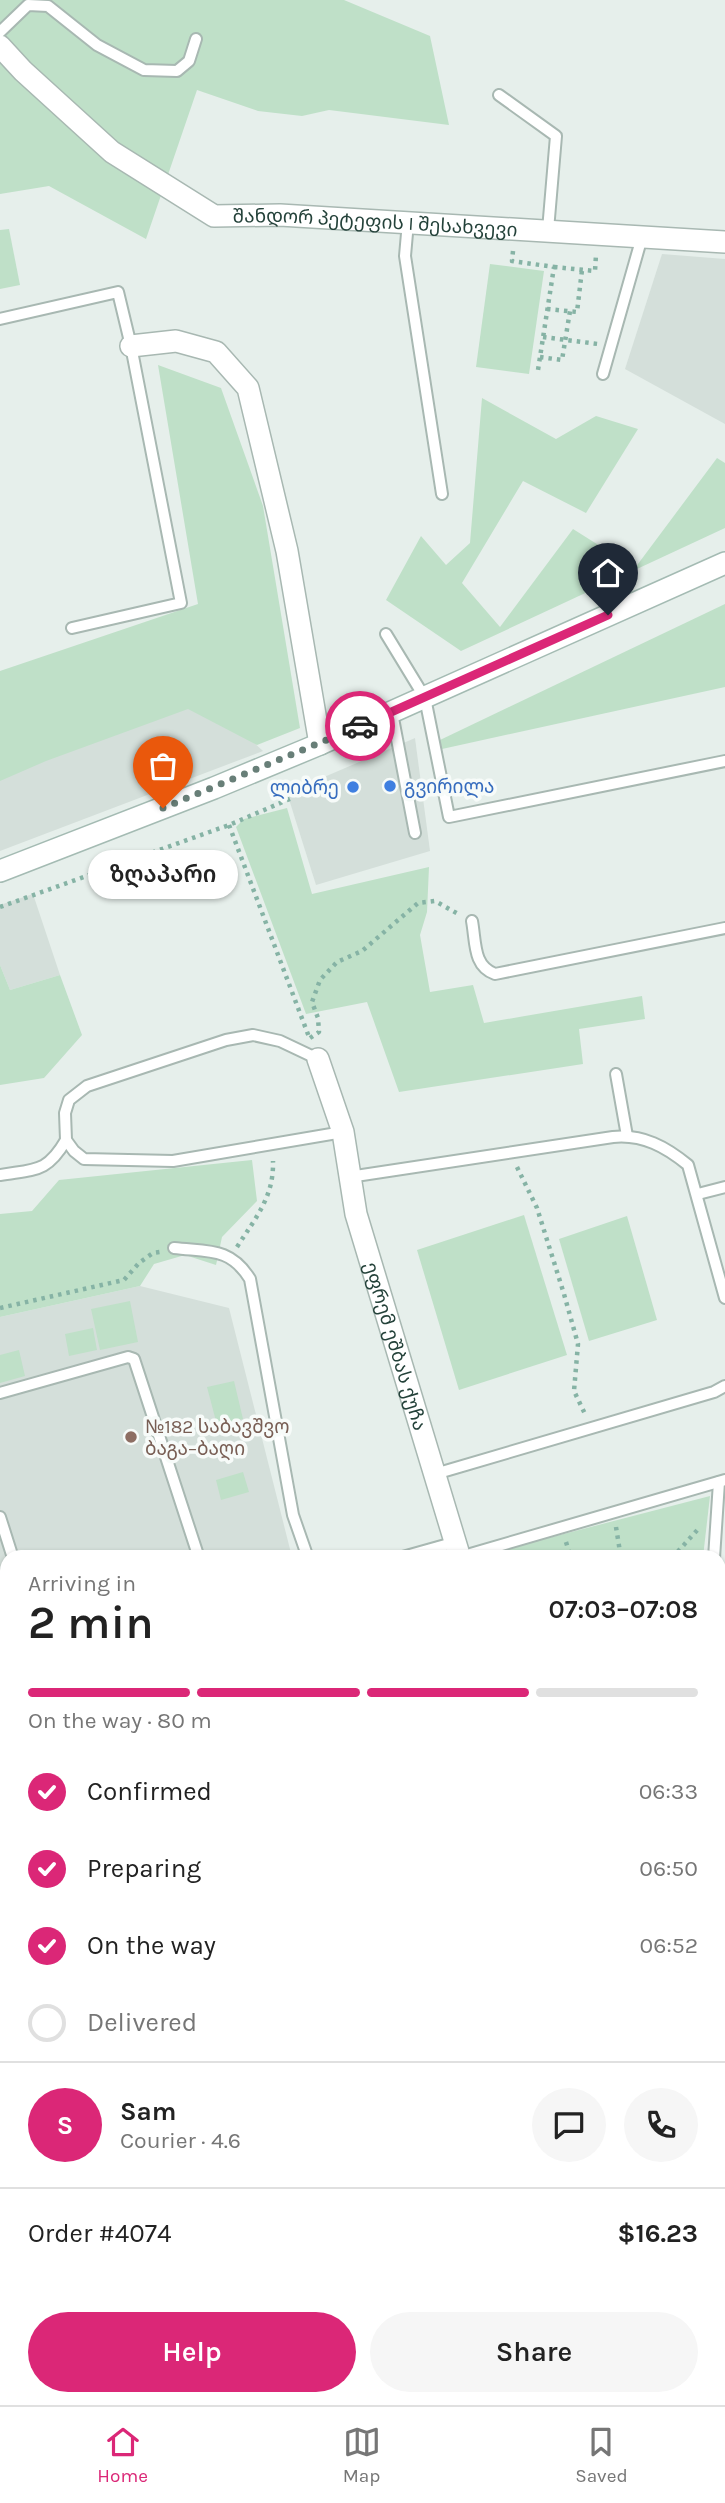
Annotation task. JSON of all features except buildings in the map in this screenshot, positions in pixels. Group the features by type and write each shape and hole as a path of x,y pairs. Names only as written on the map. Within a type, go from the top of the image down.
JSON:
{"street":[{"name":"შანდორ პეტეფის I შესახვევი","path":"0,46 23,71 113,152 214,216 279,215 725,242"},
{"path":"131,346 176,341 216,352 248,388 287,551 320,744"},
{"path":"0,871 320,744 725,562"},
{"name":"ეფრემ ეშბას ქუჩა","path":"318,1059 343,1132 356,1214 457,1550"}],"lane":[{"path":"0,32 28,5 48,6 97,45 144,70 177,71 189,61 195,39"},
{"path":"499,95 556,136 548,230"},
{"path":"408,222 405,256 442,494"},
{"path":"603,373 642,237"},
{"path":"0,319 118,292 131,346 181,603 72,628"},
{"path":"386,634 425,698 449,817 725,761"},
{"path":"392,713 415,833"},
{"path":"472,922 479,964 485,971 495,974 725,928"},
{"name":"ეფრემ ეშბას ქუჩა","path":"66,1140 65,1113 69,1100 87,1086 214,1044 253,1035 280,1041 318,1059"},
{"path":"616,1074 627,1136"},
{"path":"0,1175 42,1168 56,1158 66,1140 74,1152 84,1159 173,1161 343,1132"},
{"path":"349,1177 627,1136 640,1137 674,1154 688,1165 721,1266 725,1298"},
{"path":"698,1194 725,1187"},
{"path":"174,1248 230,1256 243,1267 250,1279 293,1516 306,1550"},
{"path":"0,1393 128,1357 134,1359 196,1550"},
{"path":"435,1474 714,1392 725,1386"},
{"path":"466,1550 613,1513 722,1481 715,1550"},
{"path":"0,1517 10,1550"}],"path":[{"path":"516,228 512,261 595,271 596,233"},
{"path":"538,370 554,267"},
{"path":"547,309 577,312 582,270"},
{"path":"540,357 562,360 570,311"},
{"path":"543,337 611,346"},
{"path":"0,907 229,825 292,798"},
{"path":"229,825 289,990 310,1038 319,1032 318,1018 312,1002 320,980 337,962 362,951 418,903 435,901 472,922"},
{"path":"230,1256 268,1198 274,1179 274,1160 269,1144"},
{"path":"510,1153 537,1208 564,1294 578,1344 574,1391 591,1428"},
{"path":"0,1308 124,1280 153,1253 174,1248"},
{"path":"679,1550 719,1507"},
{"path":"613,1513 620,1550"}],"shaded area":[{"path":"662,254 725,259 725,424 625,369"},
{"path":"203,696 263,751 0,851 0,774"},
{"path":"415,738 430,851 316,885 287,793"},
{"path":"33,894 60,975 10,990 0,965 0,905"},
{"name":"№182 საბავშვო ბაგა–ბაღი","path":"140,1286 229,1308 290,1550 0,1550 0,1317"}],"green space":[{"path":"0,0 344,0 430,36 449,125 329,110 302,116 258,111 197,90 146,239 49,186 0,194"},
{"path":"9,229 20,285 0,289 0,230"},
{"path":"490,264 544,271 529,374 476,367"},
{"path":"158,365 221,388 263,506 300,728 257,745 188,709 46,761 0,781 0,671 198,604"},
{"path":"482,398 556,439 596,416 638,429 586,513 523,481 462,583 500,627 573,529 635,568 717,458 725,463 725,528 461,651 386,600 421,536 446,565 470,543"},
{"path":"725,604 725,687 442,749 440,740"},
{"path":"287,808 312,894 429,867 427,912 420,935 430,992 473,985 484,1023 642,996 645,1019 579,1029 583,1064 399,1092 367,1002 306,1014 236,827 244,819"},
{"path":"0,965 10,990 60,975 82,1035 44,1078 0,1085"},
{"path":"252,1160 257,1201 222,1237 216,1265 185,1255 154,1264 140,1286 0,1317 0,1214 32,1211 59,1180"},
{"path":"524,1215 567,1355 459,1390 417,1250"},
{"path":"627,1216 657,1320 589,1341 559,1239"},
{"path":"130,1301 138,1342 100,1350 91,1309"},
{"path":"93,1328 97,1350 69,1356 65,1334"},
{"path":"19,1350 25,1376 0,1383 0,1355"},
{"path":"234,1381 243,1419 217,1425 207,1387"},
{"path":"243,1472 249,1492 221,1500 216,1480"},
{"path":"710,1496 704,1550 502,1550"}],"way so far":[{"path":"163,808 360,726"}],"place":[{"name":"გვირილა","path":"390,786"},
{"name":"ლიბრე","path":"353,787"},
{"name":"ზღაპარი","path":"163,808"},
{"name":"№182 საბავშვო ბაგა–ბაღი","path":"131,1437"}],"route":[{"path":"360,726 608,615"}]}
